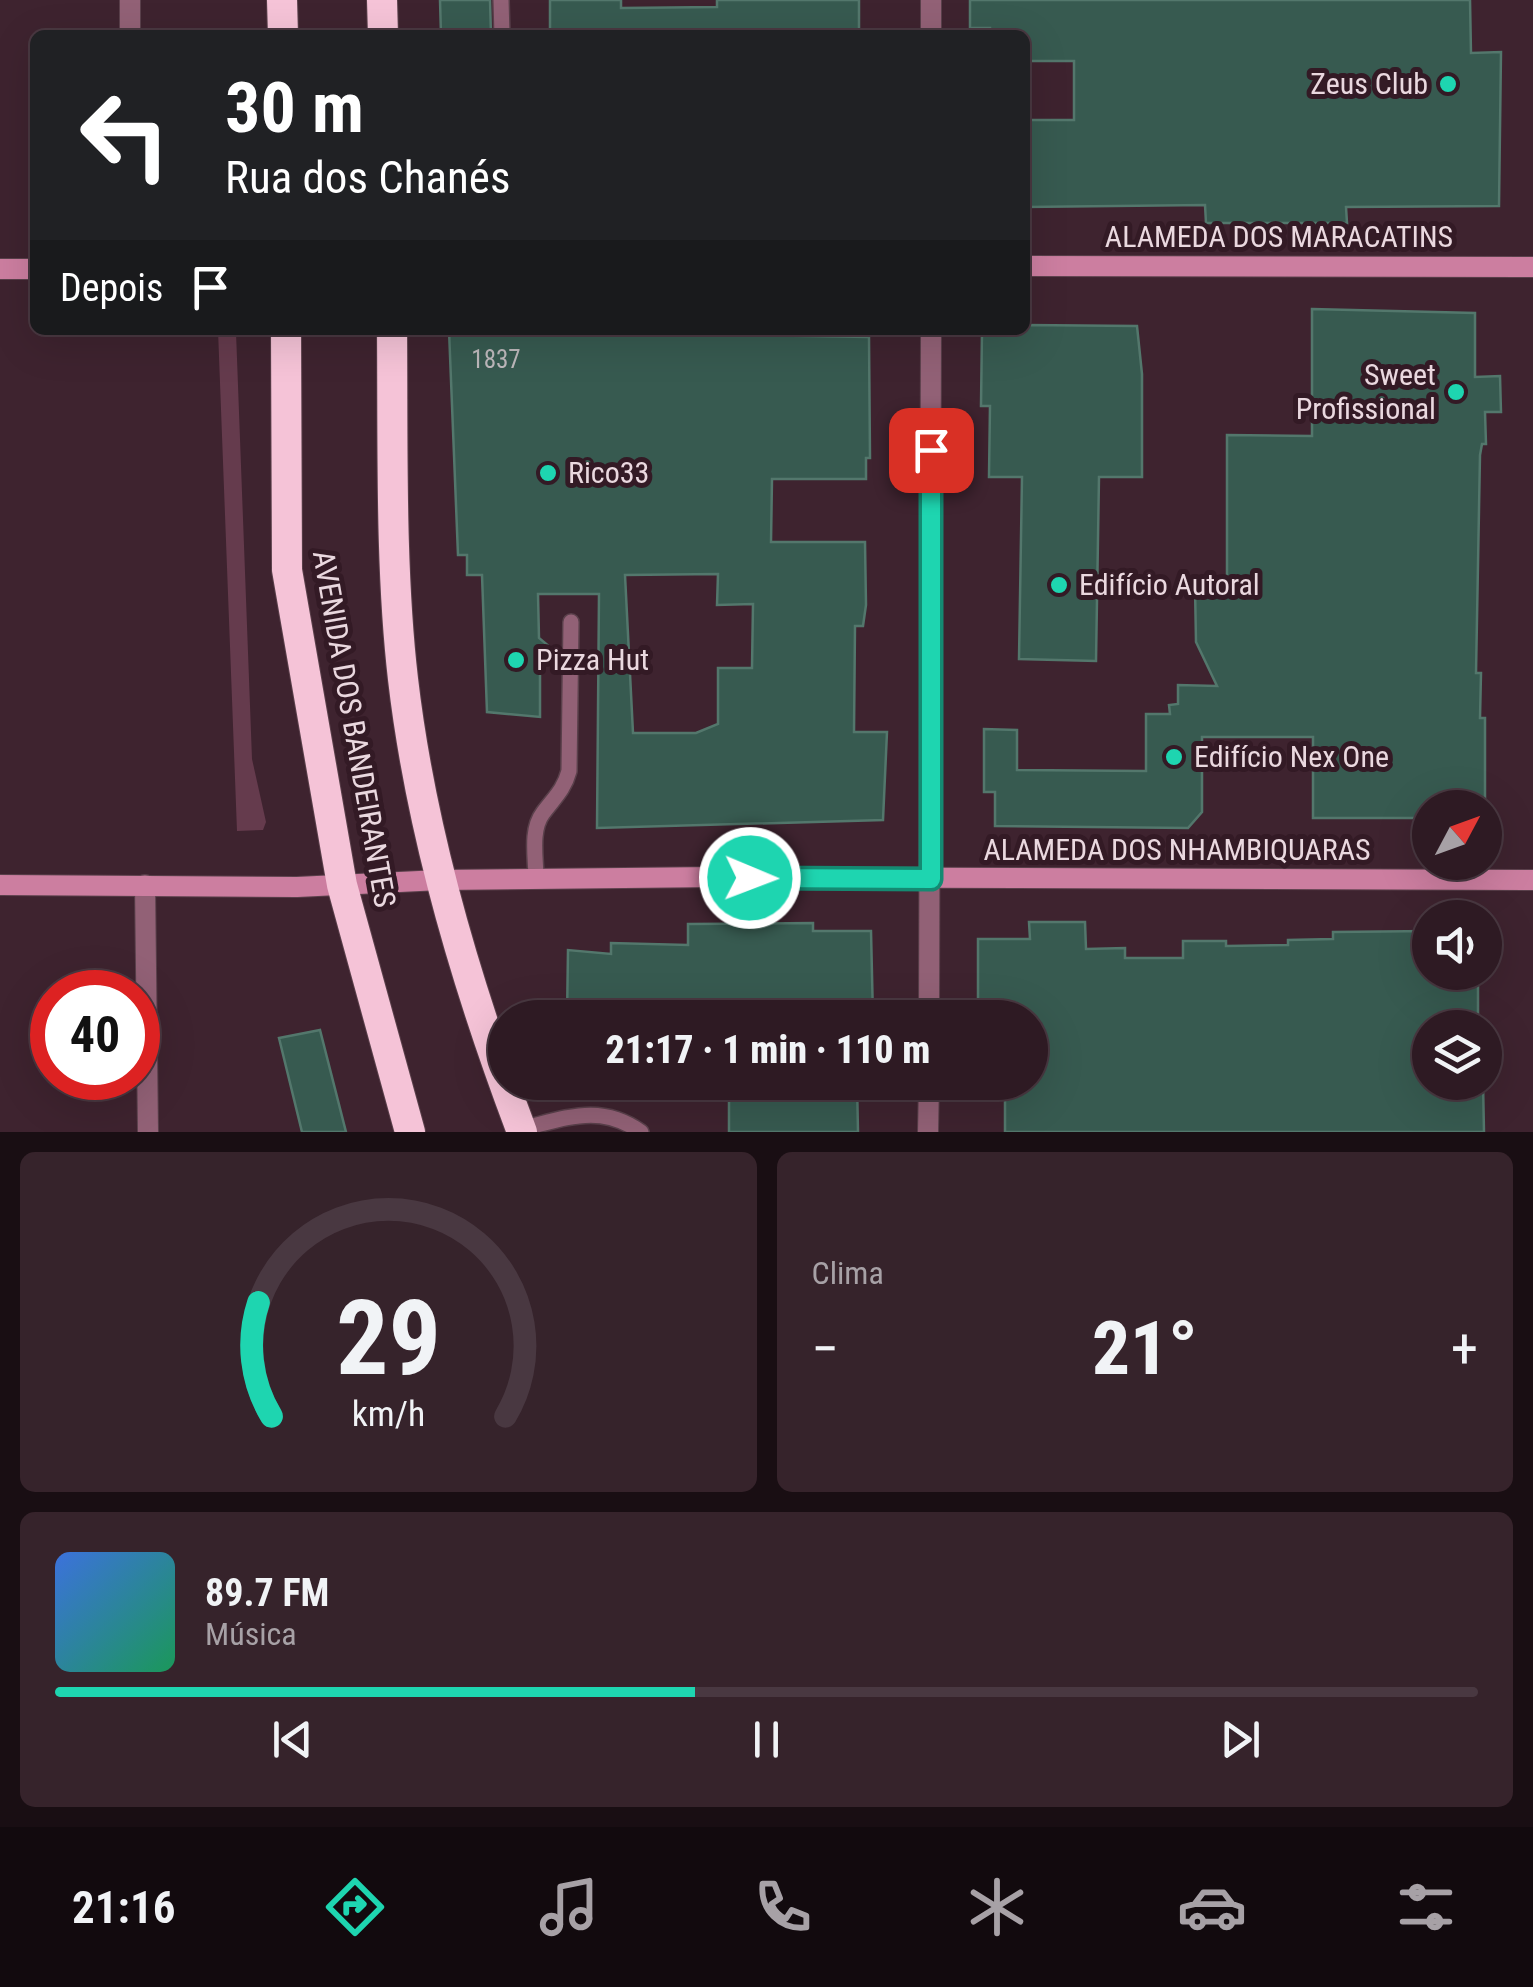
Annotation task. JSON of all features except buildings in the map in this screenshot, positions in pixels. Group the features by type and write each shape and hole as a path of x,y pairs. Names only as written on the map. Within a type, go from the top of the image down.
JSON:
{"highway":[{"path":"282,0 282,30"},
{"path":"382,0 383,30"},
{"name":"AVENIDA DOS BANDEIRANTES","path":"286,335 287,570 342,885 406,1127"},
{"name":"AVENIDA DOS BANDEIRANTES","path":"392,335 402,676 440,880 522,1130"}],"street":[{"path":"130,0 130,30"},
{"path":"931,0 931,30"},
{"name":"ALAMEDA DOS MARACATINS","path":"1030,266 1533,267"},
{"path":"0,269 30,270"},
{"path":"930,1000 931,335"},
{"name":"ALAMEDA DOS NHAMBIQUARAS","path":"0,885 342,885 536,879 1533,880"},
{"path":"145,885 148,1132"},
{"path":"928,1132 929,1100"}],"lane":[{"path":"501,0 502,30"},
{"path":"536,879 536,830 541,814 565,786 570,771 571,622"},
{"path":"522,1130 594,1111 620,1116 641,1132"}],"shaded area":[{"path":"218,335 236,335 252,759 266,822 263,830 237,831"}],"place":[{"name":"Zeus Club","path":"1448,84"},
{"name":"Sweet Profissional","path":"1456,392"},
{"name":"Rico33","path":"548,473"},
{"name":"Edifício Autoral","path":"1059,585"},
{"name":"Pizza Hut","path":"516,660"},
{"name":"Edifício Nex One","path":"1174,757"}],"route":[{"path":"750,878 931,879 931,450"}]}
